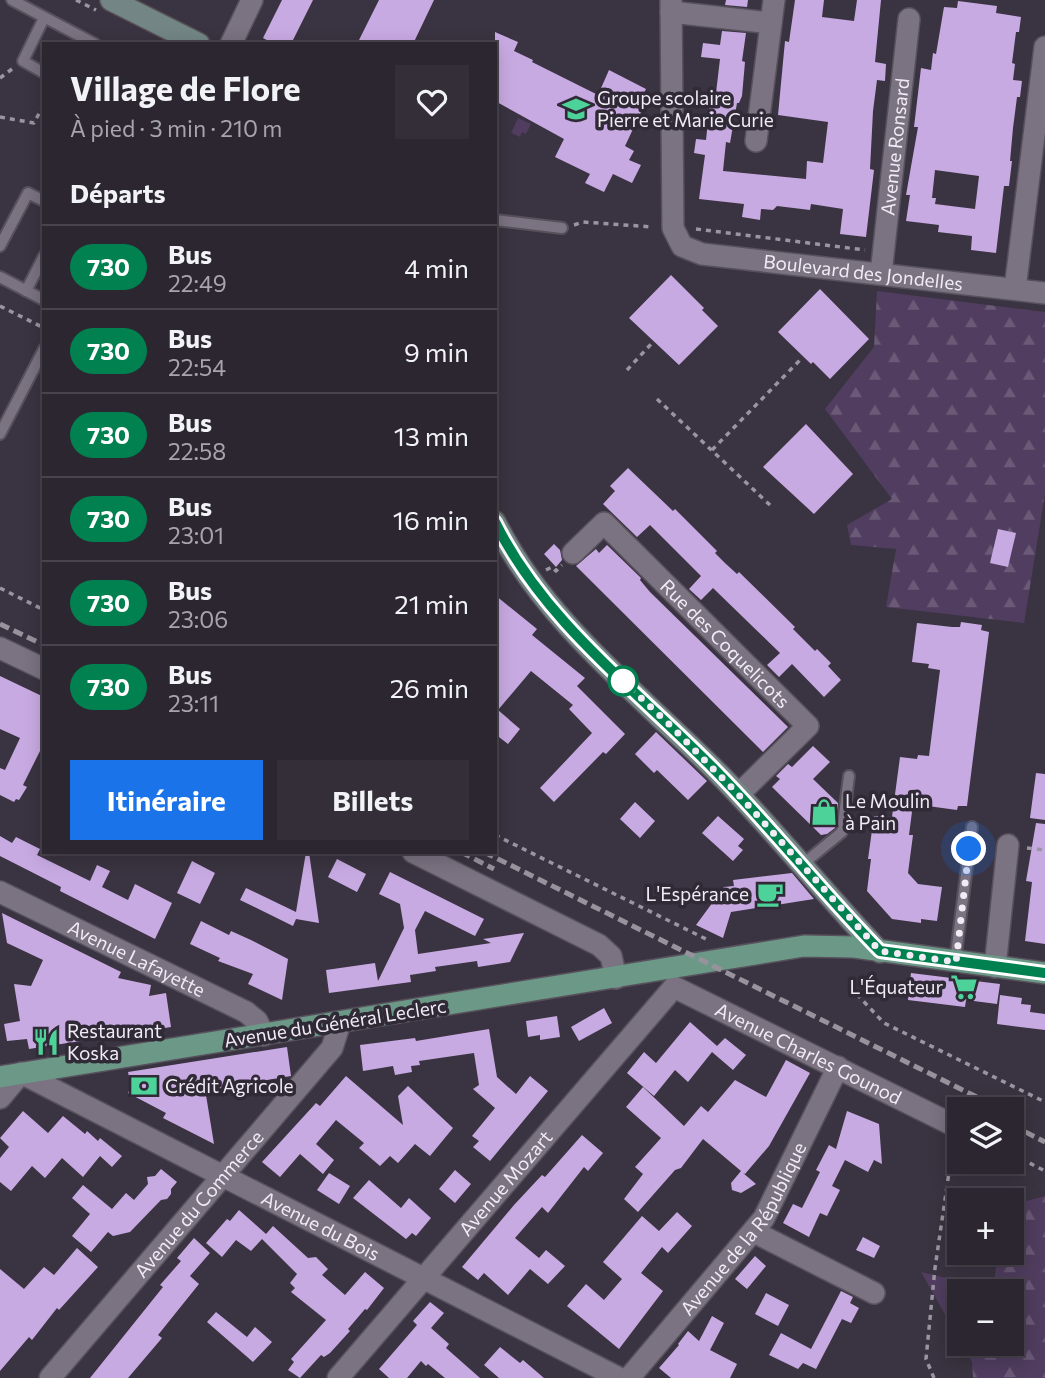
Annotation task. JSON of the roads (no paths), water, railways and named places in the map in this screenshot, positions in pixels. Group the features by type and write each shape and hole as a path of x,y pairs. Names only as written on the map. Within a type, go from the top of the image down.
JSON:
{"main road":[{"path":"111,0 194,42"},
{"path":"497,526 530,580 563,621 594,655 672,727 738,794 880,951"},
{"name":"Avenue du Général Leclerc","path":"10,1075 616,978 672,978 741,957 804,946 834,945 1045,973"}],"street":[{"path":"232,42 252,0"},
{"path":"756,141 774,0"},
{"path":"671,6 771,23"},
{"name":"Boulevard des Jondelles","path":"671,6 678,237 702,254 881,263 1045,293"},
{"name":"Avenue Ronsard","path":"881,263 909,19"},
{"path":"1015,289 1039,136 1045,47"},
{"name":"Rue des Coquelicots","path":"573,553 604,523 808,726 738,794"},
{"path":"0,648 42,668"},
{"path":"995,967 1008,845"},
{"path":"417,854 598,944 611,956 616,978"},
{"name":"Avenue Lafayette","path":"0,892 246,1012 257,1021 264,1035"},
{"name":"Avenue Charles Gounod","path":"672,978 947,1122"},
{"name":"Avenue Mozart","path":"338,1378 672,978"},
{"name":"Avenue du Commerce","path":"50,1378 332,1048 340,1023"},
{"name":"Avenue de la République","path":"629,1378 764,1218 838,1067"},
{"path":"0,1098 10,1075"},
{"name":"Avenue du Bois","path":"10,1075 222,1176 619,1378"},
{"path":"754,1232 874,1293"}],"lane":[{"path":"12,0 91,42"},
{"path":"42,72 23,61 44,18"},
{"path":"0,246 28,193 42,200"},
{"path":"497,220 562,229"},
{"path":"26,291 42,260"},
{"path":"0,277 42,299"},
{"path":"0,434 42,353"},
{"path":"803,864 842,832 849,776"},
{"path":"956,962 972,827"}],"railway":[{"path":"0,624 42,644"},
{"path":"465,854 494,869"},
{"path":"488,854 977,1097"},
{"path":"1024,1131 1045,1142"}],"place":[{"name":"Groupe scolaire Pierre et Marie Curie","path":"576,109"},
{"name":"Le Moulin à Pain","path":"824,812"},
{"name":"L'Espérance","path":"770,894"},
{"name":"L'Équateur","path":"964,987"},
{"name":"Restaurant Koska","path":"46,1042"},
{"name":"Crédit Agricole","path":"144,1086"}]}
